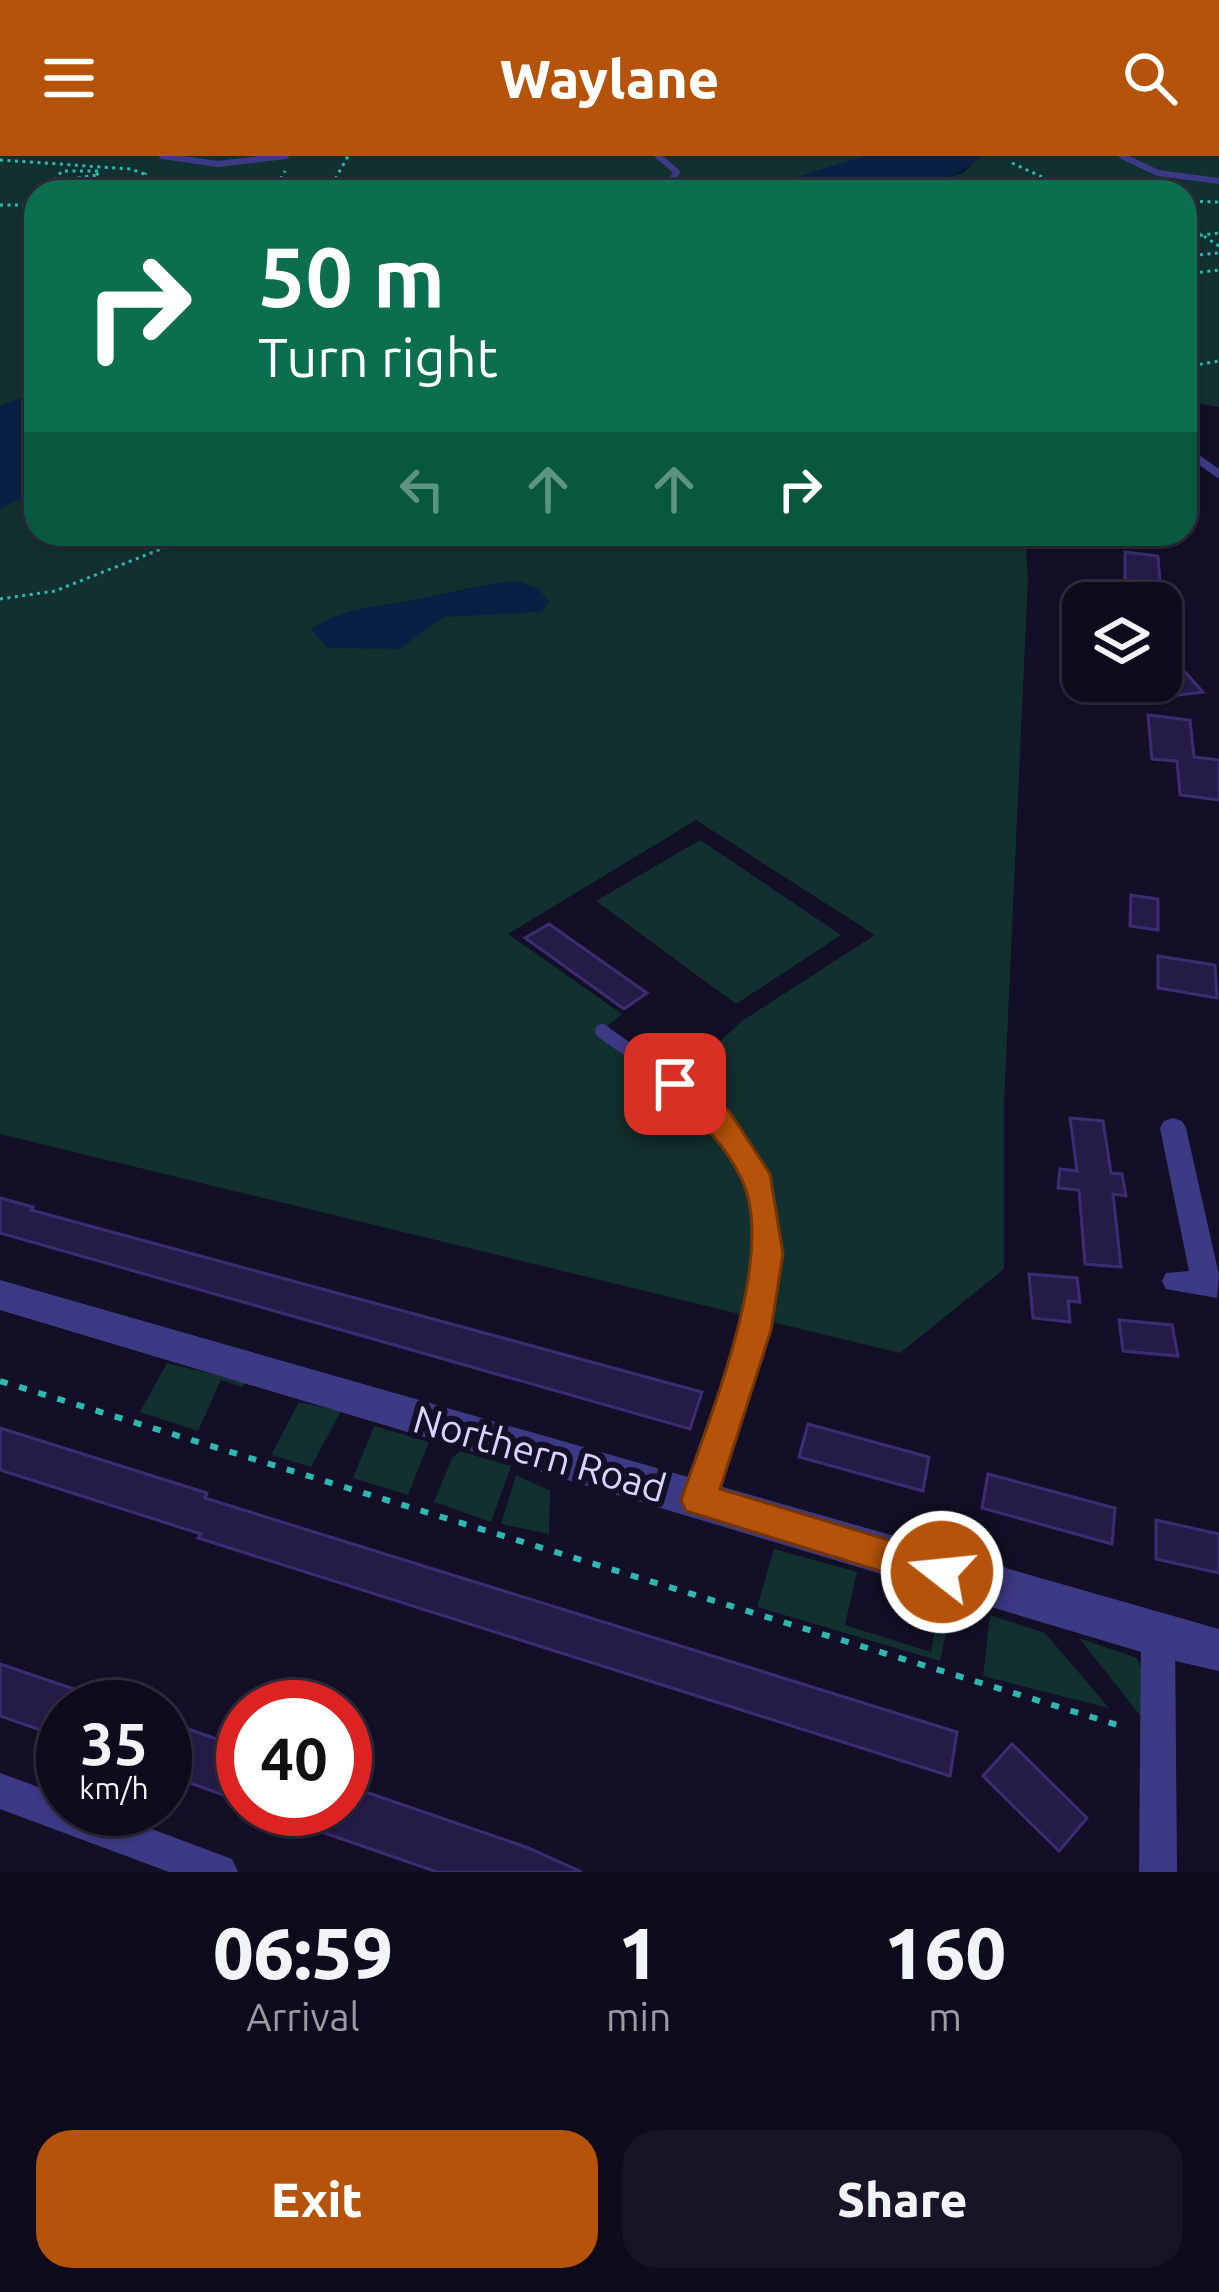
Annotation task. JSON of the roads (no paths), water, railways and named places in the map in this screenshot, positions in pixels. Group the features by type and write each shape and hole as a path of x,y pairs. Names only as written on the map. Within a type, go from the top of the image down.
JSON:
{"street":[{"path":"1169,1142 1212,1285 1175,1281"},
{"name":"Northern Road","path":"0,1295 1158,1636 1219,1650"},
{"path":"1157,1872 1158,1636"},
{"path":"0,1791 219,1872"}],"lane":[{"path":"162,156 218,164 286,156"},
{"path":"658,156 677,172 672,180"},
{"path":"1122,156 1158,173 1219,181"},
{"path":"602,1031 718,1119 759,1183 768,1254 755,1330 698,1500"}],"water":[{"path":"864,156 980,156 941,180 788,180"},
{"path":"24,397 24,498 0,509 0,405"},
{"path":"517,581 539,589 549,602 541,612 444,617 399,649 328,648 311,629 356,610"}]}
